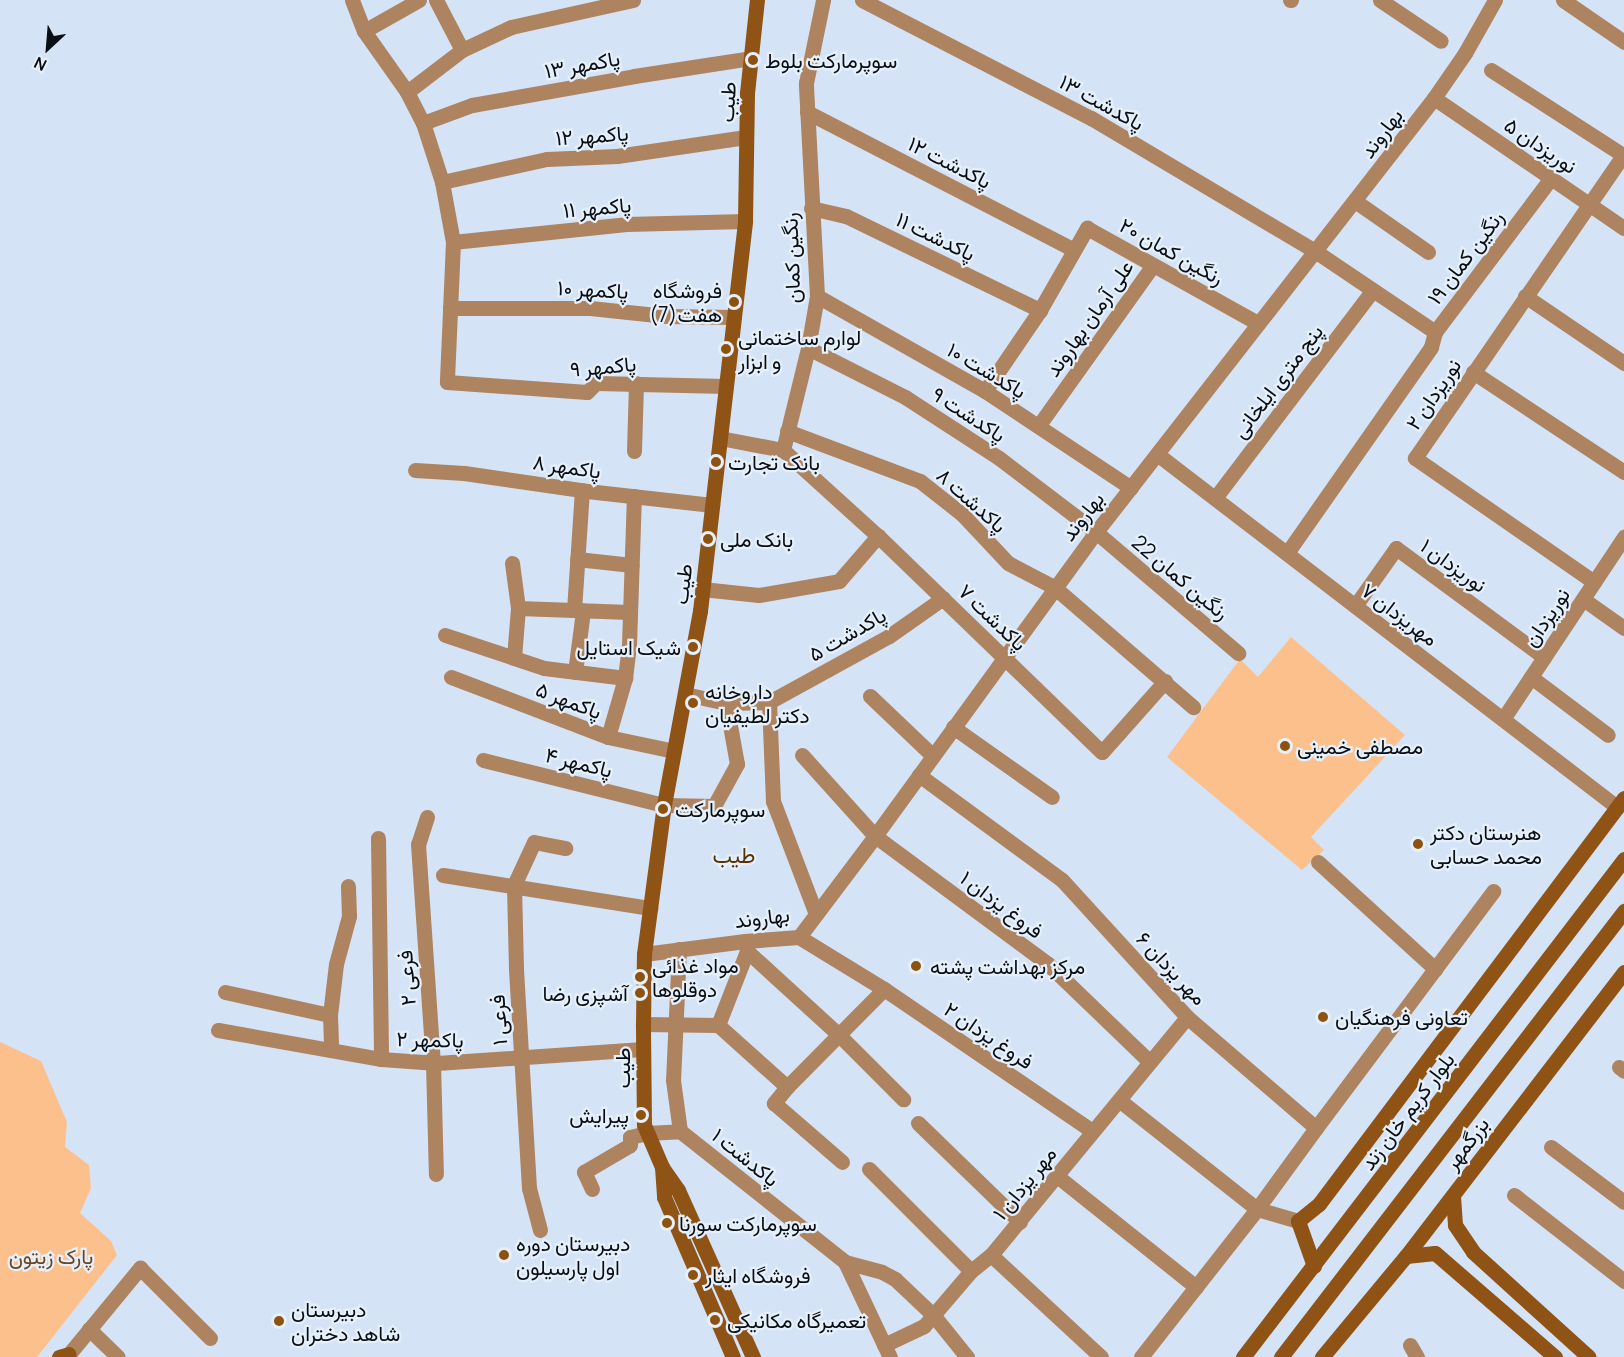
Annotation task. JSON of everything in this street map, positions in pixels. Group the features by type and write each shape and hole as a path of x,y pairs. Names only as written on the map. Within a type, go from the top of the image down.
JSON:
{"main road":[{"name":"طیب","path":"753,1357 678,1190 662,1167 647,1132 643,1118 643,1024 644,954 664,805 702,589 746,221 747,93 757,0"},
{"path":"1314,1266 1298,1221 1319,1204 1621,802"},
{"name":"بلوار کریم خان زند","path":"1243,1357 1624,859"},
{"path":"1281,1357 1624,911"},
{"name":"بزرگمهر","path":"1589,1357 1473,1252 1455,1225 1453,1196 1624,972"},
{"name":"طیب","path":"662,1167 664,1197 733,1357"},
{"path":"1322,1357 1453,1196"},
{"path":"1406,1256 1435,1253 1552,1354 1564,1334"}],"street":[{"path":"352,0 364,31 407,92 423,123 442,182 453,242 450,308"},
{"path":"364,31 419,0"},
{"path":"436,0 462,50"},
{"path":"407,92 462,50 511,27 633,0"},
{"name":"رنگین کمان","path":"783,450 808,348 817,296 811,208 807,82 823,0"},
{"name":"پاکدشت ۱۳","path":"862,0 1091,118 1315,251"},
{"path":"1380,0 1441,41"},
{"name":"بهاروند","path":"644,954 679,949 746,946 799,937 876,836 1054,587 1434,98 1465,53 1495,0"},
{"path":"1563,0 1624,42"},
{"name":"پاکمهر ۱۳","path":"423,123 472,105 751,58"},
{"path":"1491,69 1624,155"},
{"name":"نوریزدان ۵","path":"1434,98 1624,228"},
{"name":"پاکدشت ۱۲","path":"807,112 1074,249"},
{"name":"پاکمهر ۱۲","path":"442,182 547,159 617,156 746,137"},
{"name":"نوریزدان ۲","path":"1594,582 1415,458 1624,155"},
{"name":"رنگین کمان ۱۹","path":"1315,251 1435,332 1551,178"},
{"path":"1355,201 1428,252"},
{"name":"پاکدشت ۱۱","path":"811,208 846,216 1040,310"},
{"name":"پاکمهر ۱۱","path":"453,242 627,224 746,221"},
{"name":"رنگین کمان ۲۰","path":"1074,249 1087,228 1258,323"},
{"path":"985,391 1040,310 1074,249"},
{"name":"علی آرمان بهاروند","path":"1039,425 1153,265"},
{"name":"پنج متری ایلخانی","path":"1215,498 1373,290"},
{"name":"پاکدشت ۱۰","path":"817,296 985,391 1131,488"},
{"path":"1525,296 1624,363"},
{"name":"پاکمهر ۱۰","path":"450,308 590,308 666,316 734,317"},
{"name":"پاکمهر ۹","path":"450,308 447,382 587,392 596,383 726,386"},
{"path":"1287,553 1431,346 1435,332"},
{"name":"پاکدشت ۹","path":"808,348 905,397 999,458 1096,532"},
{"path":"1473,372 1624,472"},
{"path":"634,451 636,383"},
{"name":"پاکدشت ۸","path":"788,431 920,481 962,514 1008,563 1054,587 1193,707"},
{"path":"720,438 783,450"},
{"name":"پاکدشت ۷","path":"783,450 878,536 1102,752 1165,681"},
{"name":"مهریزدان ۷","path":"1157,454 1503,719 1621,802"},
{"name":"پاکمهر ۸","path":"416,470 464,473 712,505"},
{"path":"576,672 577,559 582,490"},
{"path":"608,737 625,678 634,496"},
{"name":"رنگین کمان 22","path":"1096,532 1238,653"},
{"path":"702,589 759,595 839,581 878,536"},
{"name":"نوریزدان","path":"1503,719 1624,537"},
{"name":"نوریزدان ۱","path":"1355,606 1396,548 1544,657"},
{"path":"577,559 632,565"},
{"path":"512,563 518,608 514,658"},
{"name":"پاکدشت ۵","path":"769,702 889,636 943,598"},
{"path":"1583,599 1624,628"},
{"path":"518,608 630,612"},
{"path":"446,635 544,668 625,678"},
{"name":"پاکمهر ۵","path":"452,677 608,737 674,751"},
{"path":"1531,677 1608,735"},
{"path":"685,694 726,703 769,702 773,801 816,914"},
{"path":"870,696 933,756"},
{"name":"پاکمهر ۴","path":"483,760 664,805 714,806 737,764 726,703"},
{"path":"953,727 1052,797"},
{"name":"فروغ یزدان ۱","path":"802,755 876,836 1048,964 1150,1062"},
{"name":"مهر یزدان ۶","path":"919,775 1062,880 1187,1017 1316,1128"},
{"name":"فرعی ۲","path":"427,817 418,844 433,1063 436,1174"},
{"path":"378,838 381,1059"},
{"name":"فرعی ۱","path":"540,1230 529,1188 514,885 534,842 565,849"},
{"path":"1318,862 1435,969"},
{"path":"443,875 650,908"},
{"path":"331,1050 330,1015 336,964 349,916 348,886"},
{"path":"1141,1357 1257,1209 1493,891"},
{"name":"فروغ یزدان ۲","path":"799,937 884,989 1092,1131"},
{"path":"718,1025 746,946 903,1099"},
{"name":"پاکدشت ۱","path":"679,949 674,1087 680,1131 845,1262 882,1272 895,1279 934,1316 960,1345 967,1357"},
{"path":"842,1162 774,1103 884,989"},
{"path":"225,992 330,1015"},
{"name":"مهر یزدان ۱","path":"887,1351 924,1326 971,1271 991,1255 1187,1017"},
{"path":"643,1024 718,1025 787,1088"},
{"name":"پاکمهر ۲","path":"218,1030 381,1059 433,1063 643,1049"},
{"path":"1119,1100 1257,1209 1298,1221"},
{"path":"918,1123 1020,1222"},
{"path":"592,1189 584,1172 630,1145 630,1137 647,1132 680,1131"},
{"path":"1551,1147 1624,1202"},
{"path":"869,1169 971,1271"},
{"path":"1057,1176 1196,1287"},
{"path":"1514,1195 1624,1281"},
{"path":"991,1255 1101,1357"},
{"path":"845,1262 887,1351"},
{"path":"65,1356 140,1268 210,1338"},
{"path":"89,1329 118,1357"}],"green space":[{"name":"مصطفی خمینی","path":"1291,637 1405,735 1311,837 1324,850 1302,870 1167,757 1240,659 1258,677"},
{"name":"پارک زیتون","path":"0,1042 41,1061 67,1122 65,1147 89,1165 91,1188 80,1213 111,1241 117,1255 37,1357 0,1357"}],"place":[{"name":"سوپرمارکت بلوط","path":"753,60"},
{"name":"فروشگاه هفت(7)","path":"734,302"},
{"name":"لوارم ساختمانی و ابزار","path":"726,349"},
{"name":"بانک تجارت","path":"716,462"},
{"name":"بانک ملی","path":"708,539"},
{"name":"شیک استایل","path":"693,647"},
{"name":"داروخانه دکتر لطیفیان","path":"693,703"},
{"name":"مصطفی خمینی","path":"1285,746"},
{"name":"سوپرمارکت","path":"663,809"},
{"name":"هنرستان دکتر محمد حسابی","path":"1418,844"},
{"name":"مرکز بهداشت پشته","path":"916,966"},
{"name":"مواد غذائی دوقلوها","path":"640,977"},
{"name":"آشپزی رضا","path":"640,993"},
{"name":"تعاونی فرهنگیان","path":"1323,1017"},
{"name":"پیرایش","path":"641,1115"},
{"name":"سوپرمارکت سورنا","path":"667,1223"},
{"name":"دبیرستان دوره اول پارسیلون","path":"504,1255"},
{"name":"فروشگاه ایثار","path":"693,1275"},
{"name":"تعمیرگاه مکانیکی","path":"715,1320"},
{"name":"دبیرستان شاهد دختران","path":"279,1321"}],"district":[{"name":"طیب","path":"734,856"}]}
